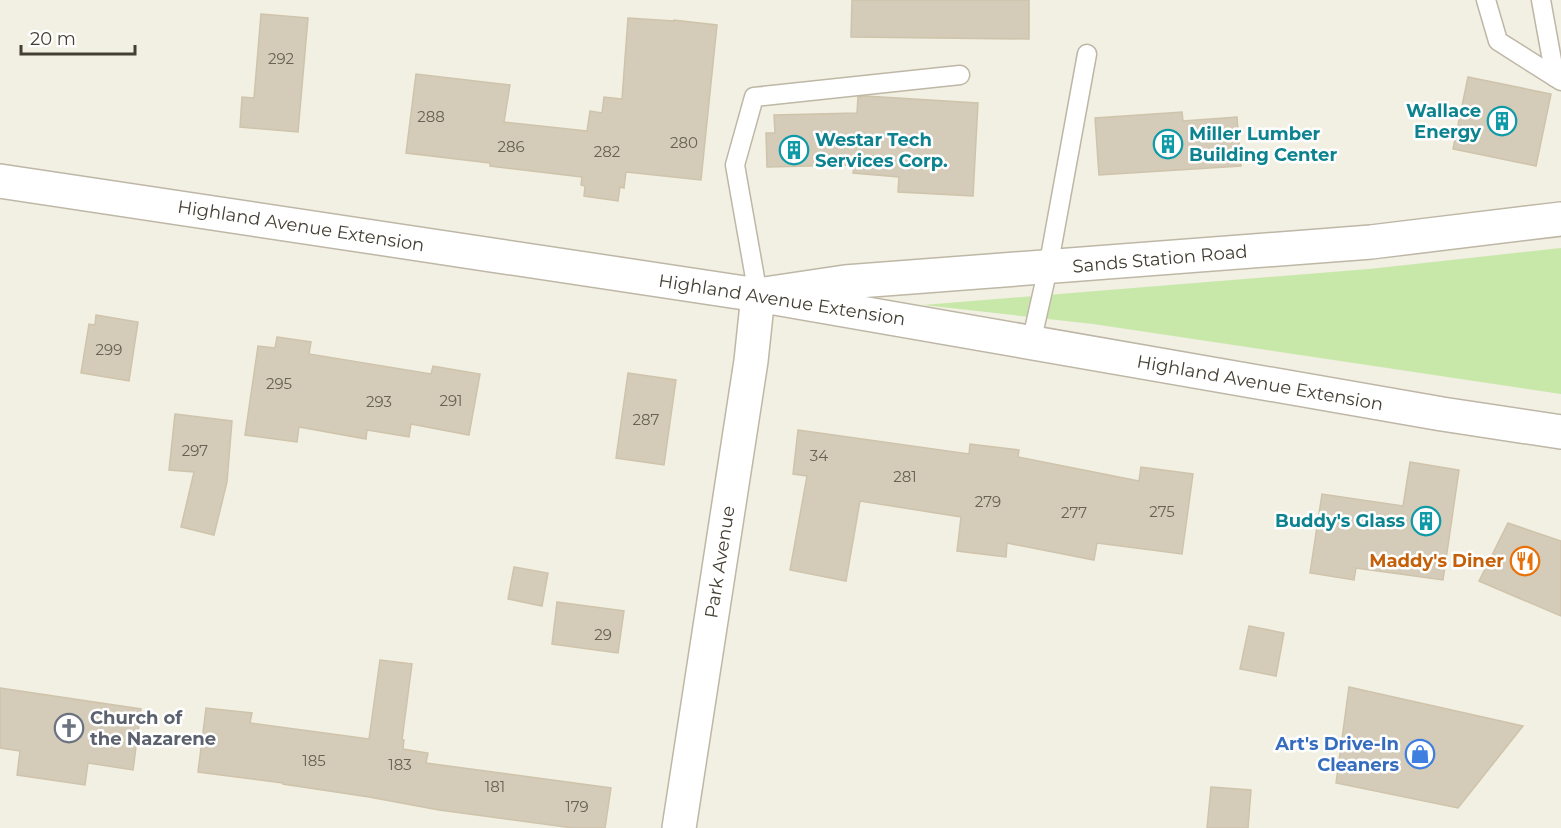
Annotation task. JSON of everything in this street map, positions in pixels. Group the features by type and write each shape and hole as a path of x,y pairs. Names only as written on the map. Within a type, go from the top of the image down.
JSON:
{"street":[{"name":"Highland Avenue Extension","path":"0,181 758,295 1442,414 1561,432"},
{"name":"Sands Station Road","path":"758,295 845,282 1371,242 1561,219"},
{"name":"Park Avenue","path":"680,828 751,361 758,295"}],"lane":[{"path":"1486,0 1498,41 1558,79"},
{"path":"1541,0 1558,79"},
{"path":"1031,343 1048,268 1087,54"},
{"path":"758,295 735,165 754,97 960,75"}],"green space":[{"path":"1561,248 1561,394 1093,324 923,305 1369,269"}],"building":[{"path":"852,0 1029,0 1029,39 851,37"},
{"path":"261,14 308,18 298,132 240,127 242,97 254,98"},
{"path":"628,18 717,25 701,180 626,172 624,188 620,187 618,201 584,196 585,186 581,185 582,177 406,153 416,74 510,85 504,122 587,131 590,111 602,113 604,97 622,99"},
{"name":"Wallace Energy","path":"1468,77 1551,94 1536,166 1453,149"},
{"path":"858,97 978,103 973,196 898,192 899,177 853,173 854,165 767,167 766,133 775,133 774,115 857,113"},
{"name":"Miller Lumber Building Center","path":"1182,112 1183,121 1237,117 1241,166 1099,175 1095,118"},
{"path":"96,315 138,322 129,381 81,373 89,324 95,325"},
{"path":"277,337 311,342 309,354 431,374 433,366 480,374 469,435 411,424 409,437 367,430 366,439 299,427 297,442 245,435 258,346 275,348"},
{"path":"628,373 676,380 664,465 616,458"},
{"path":"175,414 232,421 227,482 214,535 181,527 194,472 169,470"},
{"path":"798,430 969,454 970,444 1019,450 1018,457 1139,481 1141,467 1193,474 1182,554 1097,543 1094,560 1007,543 1006,557 957,551 961,517 860,501 846,581 790,570 807,476 793,474"},
{"path":"1410,462 1459,470 1443,580 1356,568 1354,580 1310,573 1322,494 1403,506"},
{"name":"Maddy's Diner","path":"1508,523 1561,541 1561,616 1479,581"},
{"path":"514,567 548,573 542,606 508,599"},
{"path":"557,602 624,611 618,653 552,644"},
{"path":"1249,626 1284,633 1276,676 1240,669"},
{"path":"380,660 412,664 402,740 404,740 403,749 428,753 426,763 611,788 605,828 573,828 439,810 283,783 198,772 206,708 252,713 250,723 369,739"},
{"name":"Art's Drive-In Cleaners","path":"1349,687 1523,726 1458,808 1336,783"},
{"name":"Church of the Nazarene","path":"0,688 141,709 133,770 88,763 85,785 17,775 20,751 0,748"},
{"path":"1211,787 1251,790 1248,828 1207,828"}],"place":[{"name":"Wallace Energy","path":"1502,121"},
{"name":"Miller Lumber Building Center","path":"1168,144"},
{"name":"Westar Tech Services Corp.","path":"794,150"},
{"name":"Buddy's Glass","path":"1426,521"},
{"name":"Maddy's Diner","path":"1525,561"},
{"name":"Church of the Nazarene","path":"69,728"},
{"name":"Art's Drive-In Cleaners","path":"1420,754"}]}
